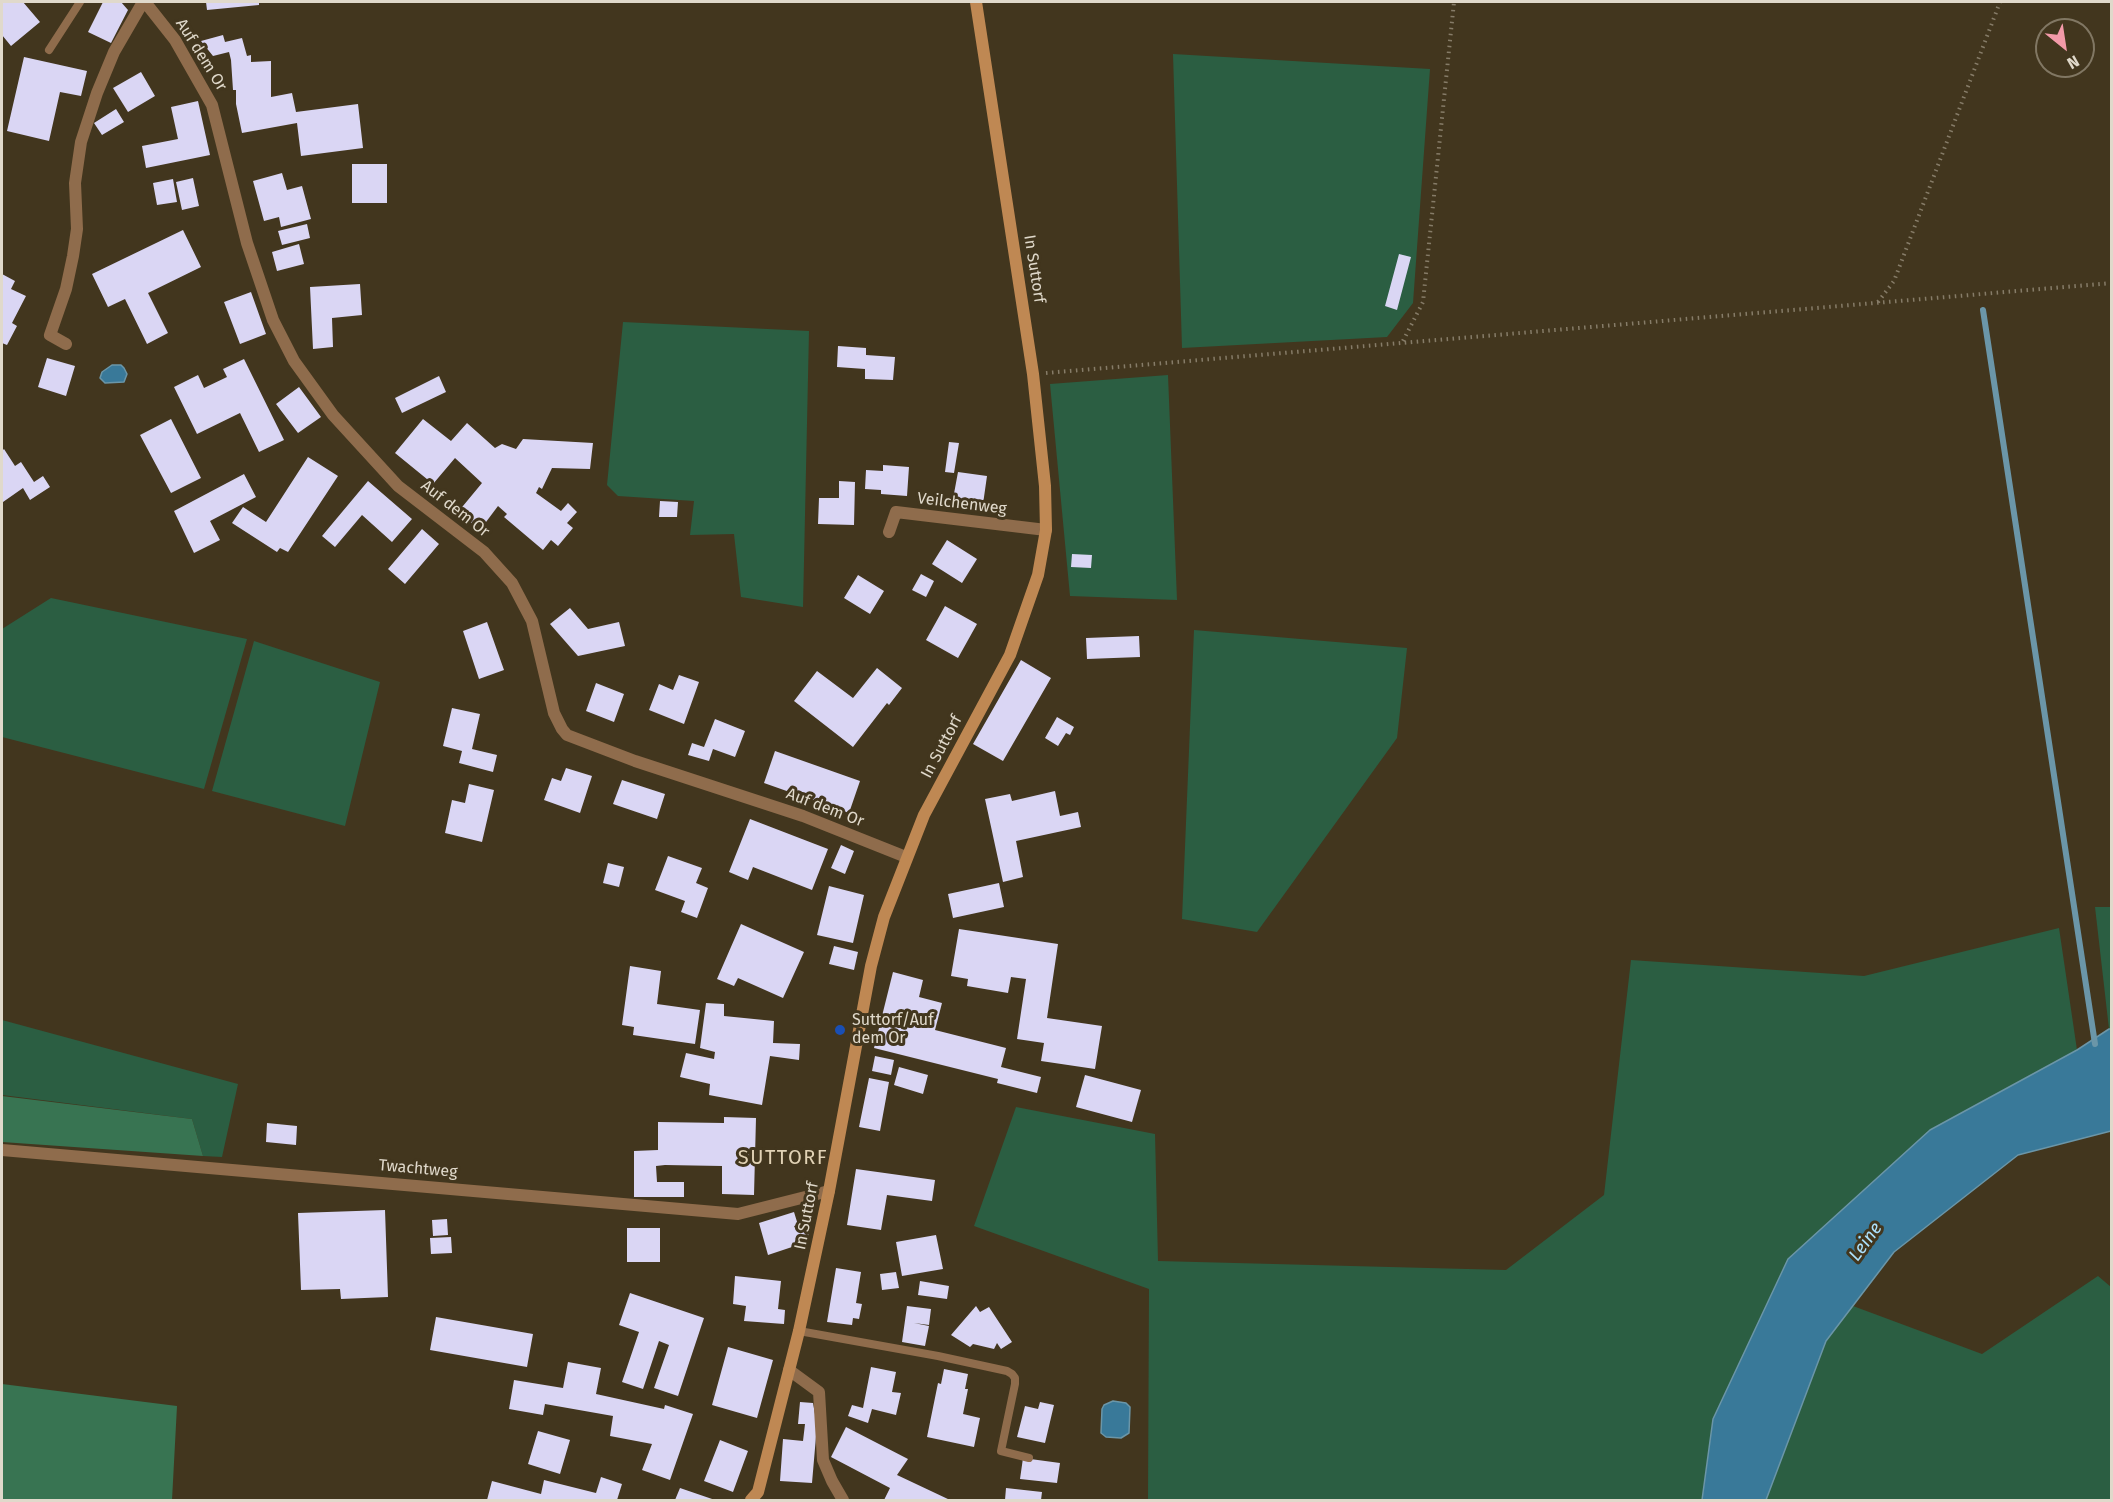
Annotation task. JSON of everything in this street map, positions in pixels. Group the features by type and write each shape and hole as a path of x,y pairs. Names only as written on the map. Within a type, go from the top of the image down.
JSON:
{"main road":[{"name":"In Suttorf","path":"751,1500 758,1492 799,1331 829,1191 871,966 884,916 924,815 1010,655 1038,574 1046,530 1045,486 1033,374 976,2"}],"street":[{"name":"Auf dem Or","path":"66,344 50,335 66,289 73,256 77,229 75,183 81,142 97,93 114,52 144,2 175,40 212,105 247,243 273,320 294,361 333,415 398,486 484,552 512,584 532,621 554,712 567,735 635,761 804,816 906,857"},
{"name":"Veilchenweg","path":"889,532 896,512 1046,530"},
{"name":"Twachtweg","path":"2,1150 738,1214 829,1191"},
{"path":"789,1370 819,1392 823,1460 843,1500"}],"lane":[{"path":"49,50 80,2"},
{"path":"799,1331 1007,1371 1015,1378 1015,1384 1000,1451 1029,1458"}],"path":[{"path":"1403,342 1423,302 1454,2"},
{"path":"1878,303 1894,280 2000,2"},
{"path":"1033,374 2112,283"}],"green space":[{"path":"1173,54 1430,69 1413,303 1387,337 1182,348"},
{"path":"623,322 809,331 803,607 741,597 734,534 690,535 694,501 618,496 607,485"},
{"path":"1168,375 1177,600 1070,596 1050,384"},
{"path":"51,598 247,639 204,789 2,737 2,629"},
{"path":"1194,630 1407,648 1397,738 1257,932 1182,919"},
{"path":"254,641 380,682 345,826 212,791"},
{"path":"2095,907 2111,907 2111,1029 2109,1029"},
{"path":"2059,928 2077,1050 1930,1130 1713,1419 1702,1500 1148,1500 1149,1289 974,1226 1016,1107 1155,1134 1158,1261 1506,1270 1604,1195 1631,960 1864,976"},
{"path":"2,1020 238,1084 222,1157 203,1156 192,1119 2,1095"},
{"path":"2,1096 192,1119 203,1156 2,1142"},
{"path":"2098,1276 2111,1287 2111,1500 1766,1500 1826,1341 1853,1306 1982,1354"},
{"path":"2,1384 177,1406 172,1500 2,1500"}],"water":[{"path":"112,365 121,365 124,368 127,374 124,382 105,383 100,378 102,372"},
{"name":"Leine","path":"2111,1029 2111,1131 2018,1155 1894,1252 1826,1341 1766,1500 1702,1500 1713,1419 1788,1259 1930,1130 2077,1050"},
{"path":"1113,1401 1126,1403 1130,1407 1129,1433 1121,1438 1106,1437 1101,1433 1102,1409 1104,1405"}],"building":[{"path":"2,2 23,2 40,22 11,46 2,35"},
{"path":"103,2 121,2 128,10 111,43 88,32"},
{"path":"206,2 259,2 259,5 207,10"},
{"path":"223,35 225,42 242,38 247,56 251,55 251,62 271,61 271,97 292,93 296,112 358,104 363,148 301,156 297,123 242,133 236,104 236,90 233,90 229,52 213,56 201,41"},
{"path":"24,57 87,71 81,96 60,92 49,141 7,131"},
{"path":"141,72 155,96 128,112 113,88"},
{"path":"198,101 210,155 146,168 142,146 178,139 171,107"},
{"path":"116,109 124,122 102,135 94,123"},
{"path":"352,164 387,164 387,203 352,203"},
{"path":"282,173 287,190 302,186 311,219 281,227 279,217 264,221 253,181"},
{"path":"193,178 199,206 182,210 176,182"},
{"path":"173,179 177,202 157,205 153,183"},
{"path":"307,224 310,238 282,245 278,231"},
{"path":"183,230 201,267 148,293 168,333 147,344 125,299 108,307 92,274"},
{"path":"299,244 304,264 277,271 272,252"},
{"path":"1399,254 1411,257 1397,310 1385,306"},
{"path":"2,274 15,281 11,289 26,296 12,323 17,326 7,345 2,343"},
{"path":"360,284 362,315 332,318 333,347 313,349 310,287"},
{"path":"251,292 266,334 240,344 224,302"},
{"path":"838,346 866,348 866,355 895,357 893,380 865,379 865,369 837,367"},
{"path":"47,358 75,366 66,396 38,387"},
{"path":"244,359 284,440 259,452 240,413 197,434 174,387 198,375 204,388 227,377 223,369"},
{"path":"439,376 446,392 402,413 395,398"},
{"path":"299,387 321,417 298,433 276,404"},
{"path":"171,419 201,478 171,493 140,435"},
{"path":"423,419 451,441 467,423 495,448 502,444 516,449 523,439 593,443 590,469 552,468 542,489 539,487 536,493 561,511 568,503 577,512 567,523 573,528 558,546 551,540 543,550 504,517 507,514 498,506 480,530 458,512 482,483 455,458 433,484 395,453"},
{"path":"949,442 959,443 954,473 945,472"},
{"path":"4,449 15,466 21,462 34,482 43,476 50,487 30,500 23,488 3,502 2,451"},
{"path":"308,457 338,476 288,552 280,548 277,552 232,523 243,507 266,522"},
{"path":"883,465 909,467 907,496 881,494 881,490 865,489 866,470 883,471"},
{"path":"958,472 987,476 983,504 953,499"},
{"path":"244,474 256,497 210,521 220,540 194,553 174,511"},
{"path":"368,481 412,519 392,542 362,515 335,547 322,536"},
{"path":"839,481 855,482 854,525 818,524 819,498 839,498"},
{"path":"660,501 678,502 677,517 659,517"},
{"path":"422,529 439,544 405,584 388,569"},
{"path":"947,540 977,559 962,583 932,564"},
{"path":"1072,554 1092,555 1091,568 1071,567"},
{"path":"921,574 934,581 926,597 912,590"},
{"path":"858,575 884,591 870,614 844,598"},
{"path":"945,606 977,624 958,658 926,640"},
{"path":"570,608 588,629 619,622 625,646 578,656 550,624"},
{"path":"487,622 504,670 479,679 463,631"},
{"path":"1139,636 1140,657 1087,659 1086,638"},
{"path":"1021,660 1051,678 1003,761 973,744"},
{"path":"877,668 902,688 889,705 887,703 853,747 794,701 817,671 853,698"},
{"path":"679,675 699,682 684,724 649,710 659,684 673,690"},
{"path":"596,683 624,694 614,722 586,711"},
{"path":"452,708 480,714 472,749 497,755 493,772 459,763 462,751 443,746"},
{"path":"1057,717 1074,727 1070,735 1066,733 1058,746 1045,738"},
{"path":"715,719 745,731 735,757 713,749 709,761 688,755 692,743 704,747"},
{"path":"775,751 860,781 849,813 764,783"},
{"path":"566,768 592,776 580,813 544,800 552,778 561,781"},
{"path":"622,780 665,794 657,819 613,804"},
{"path":"469,784 494,790 482,842 445,833 452,800 465,803"},
{"path":"1055,791 1060,816 1078,812 1081,827 1016,841 1023,877 1003,882 985,799 1010,794 1012,801"},
{"path":"750,819 828,849 812,890 753,867 748,880 729,872"},
{"path":"841,845 854,851 845,874 831,868"},
{"path":"668,856 702,868 696,883 708,888 697,918 681,912 685,901 655,890"},
{"path":"608,863 624,867 619,887 603,883"},
{"path":"999,883 1004,907 953,918 948,894"},
{"path":"829,886 864,895 853,943 817,935"},
{"path":"741,924 804,952 783,998 738,978 734,986 717,979"},
{"path":"959,929 1058,944 1047,1018 1102,1026 1095,1069 1041,1061 1044,1043 1017,1039 1026,979 1011,977 1008,993 967,986 968,979 951,976"},
{"path":"834,946 858,952 854,970 829,964"},
{"path":"630,966 661,971 657,1004 700,1010 695,1044 633,1035 634,1027 622,1025"},
{"path":"893,972 923,980 919,997 942,1003 935,1030 1006,1048 1001,1067 1041,1077 1037,1093 997,1083 998,1079 874,1048"},
{"path":"706,1003 724,1004 724,1016 774,1021 773,1043 800,1044 799,1060 770,1056 762,1105 709,1095 710,1084 680,1077 686,1053 714,1059 715,1052 700,1048"},
{"path":"875,1056 894,1060 891,1075 872,1071"},
{"path":"899,1067 928,1075 923,1094 894,1085"},
{"path":"1085,1075 1141,1090 1132,1122 1076,1107"},
{"path":"869,1078 889,1082 880,1131 859,1127"},
{"path":"724,1117 756,1118 754,1195 722,1194 722,1166 665,1165 656,1166 657,1182 684,1182 684,1197 634,1197 634,1151 658,1150 658,1122 724,1123"},
{"path":"267,1123 297,1126 296,1145 266,1142"},
{"path":"856,1169 935,1180 932,1201 887,1195 881,1230 847,1225"},
{"path":"385,1210 388,1297 341,1299 340,1289 301,1290 298,1213"},
{"path":"794,1212 798,1225 794,1226 796,1230 810,1226 807,1242 768,1255 759,1223"},
{"path":"447,1219 448,1235 433,1236 432,1220"},
{"path":"627,1228 660,1228 660,1262 627,1262"},
{"path":"936,1235 943,1269 902,1276 896,1242"},
{"path":"451,1237 452,1253 431,1254 430,1238"},
{"path":"836,1268 861,1272 856,1303 862,1304 859,1319 853,1318 852,1325 827,1322"},
{"path":"896,1272 899,1288 882,1290 880,1274"},
{"path":"735,1276 781,1281 778,1309 785,1310 784,1324 744,1321 746,1306 733,1304"},
{"path":"920,1281 949,1286 947,1299 918,1295"},
{"path":"630,1293 704,1318 678,1396 654,1388 669,1345 659,1341 643,1389 622,1382 639,1332 619,1325"},
{"path":"907,1306 931,1309 929,1325 914,1323 929,1326 925,1346 902,1342"},
{"path":"976,1306 980,1312 989,1307 1012,1342 1001,1349 997,1343 994,1349 973,1344 970,1347 951,1335"},
{"path":"436,1317 533,1334 527,1367 430,1350"},
{"path":"728,1347 773,1360 757,1418 712,1405"},
{"path":"568,1362 601,1368 596,1394 664,1409 665,1405 693,1414 670,1480 642,1470 652,1444 610,1436 613,1416 545,1404 543,1415 509,1409 514,1380 563,1388"},
{"path":"871,1367 896,1372 892,1392 901,1393 896,1415 872,1409 868,1423 848,1416 852,1405 863,1408"},
{"path":"944,1369 968,1374 965,1389 968,1389 963,1414 980,1418 974,1447 927,1437 938,1383 941,1384"},
{"path":"800,1402 813,1403 817,1425 812,1483 780,1481 783,1439 803,1441 805,1424 798,1424"},
{"path":"1040,1402 1054,1405 1045,1443 1017,1437 1025,1406 1038,1409"},
{"path":"846,1427 908,1459 897,1475 950,1500 884,1500 890,1488 831,1457"},
{"path":"538,1431 570,1440 560,1474 528,1464"},
{"path":"720,1440 748,1451 733,1492 704,1481"},
{"path":"1023,1458 1060,1463 1057,1483 1020,1479"},
{"path":"601,1477 622,1484 617,1500 487,1500 492,1481 541,1494 544,1480 596,1493"},
{"path":"680,1488 715,1500 675,1500"},
{"path":"1006,1488 1042,1492 1041,1500 1005,1500"}],"waterway":[{"path":"1983,310 2095,1044"}],"place":[{"name":"Suttorf/Auf dem Or","path":"840,1030"}],"district":[{"name":"SUTTORF","path":"783,1158"}]}
